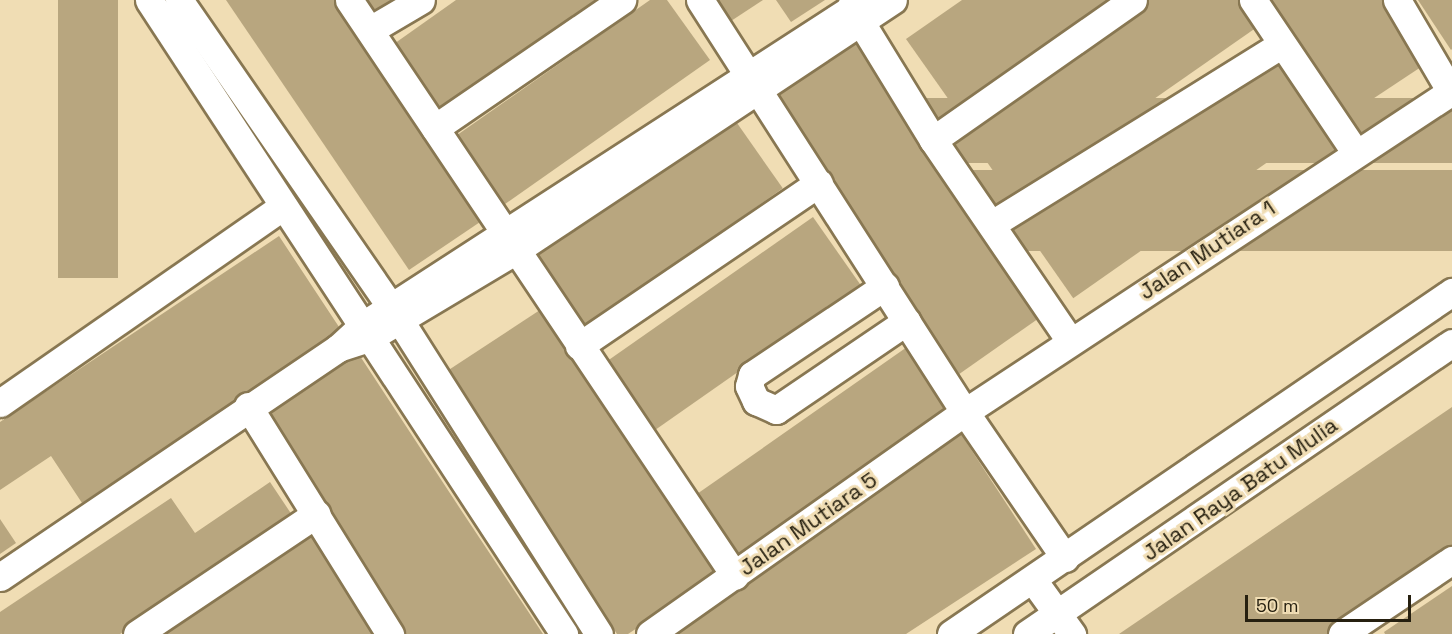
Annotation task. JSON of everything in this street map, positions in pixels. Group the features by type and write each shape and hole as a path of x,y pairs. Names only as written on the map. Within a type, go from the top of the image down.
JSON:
{"street":[{"path":"149,0 564,634"},
{"path":"179,0 395,313 599,634"},
{"path":"349,0 735,576"},
{"path":"370,30 421,0"},
{"path":"435,129 622,0"},
{"path":"700,0 908,321 964,412 1065,558"},
{"path":"0,577 248,406 512,241 754,83 857,7 893,0"},
{"path":"933,140 1133,0"},
{"path":"1253,0 1281,45 1355,152"},
{"path":"1397,0 1452,91"},
{"path":"857,7 933,140 1070,342"},
{"path":"992,224 1281,45"},
{"name":"Jalan Mutiara 1","path":"964,412 1355,152 1452,91"},
{"path":"579,346 819,183"},
{"path":"0,403 283,206"},
{"path":"885,286 752,375 749,386 756,401 776,410 908,321"},
{"path":"951,634 1452,292"},
{"name":"Jalan Raya Batu Mulia","path":"1027,634 1065,624 1452,343"},
{"path":"248,406 390,634"},
{"name":"Jalan Mutiara 5","path":"651,634 964,412"},
{"path":"137,634 316,514"},
{"path":"1357,630 1452,560"},
{"path":"1033,580 1065,624"}],"building":[{"path":"58,0 118,0 118,278 58,278"},
{"path":"226,0 338,0 486,218 409,270"},
{"path":"359,0 408,0 374,22"},
{"path":"456,0 602,0 439,114 391,46"},
{"path":"650,0 667,0 710,60 498,209 450,140"},
{"path":"717,0 763,0 731,21"},
{"path":"776,0 825,0 791,22"},
{"path":"962,0 1108,0 954,107 906,39"},
{"path":"1149,0 1243,0 1260,25 1012,198 964,129"},
{"path":"1267,0 1386,0 1427,63 1344,118"},
{"path":"1418,0 1452,0 1451,50"},
{"path":"851,31 1048,312 959,374 763,93"},
{"path":"1273,57 1321,125 1073,298 1026,230"},
{"path":"886,98 1452,98 1452,163 886,163"},
{"path":"730,113 783,188 580,331 527,255"},
{"path":"925,170 1452,170 1452,251 925,251"},
{"path":"813,217 861,286 649,434 601,366"},
{"path":"279,236 341,330 82,503 51,456 0,490 0,422"},
{"path":"543,308 719,574 628,634 617,634 444,373"},
{"path":"907,347 955,416 743,564 695,496"},
{"path":"358,353 543,634 403,634 260,417"},
{"path":"1452,407 1452,551 1330,634 1119,634"},
{"path":"961,434 1036,549 906,634 655,634"},
{"path":"270,482 294,518 120,634 0,634 0,612 171,498 195,533"},
{"path":"0,519 16,543 0,554"},
{"path":"306,528 377,634 147,634"},
{"path":"1452,586 1452,634 1385,634 1384,632"}]}
